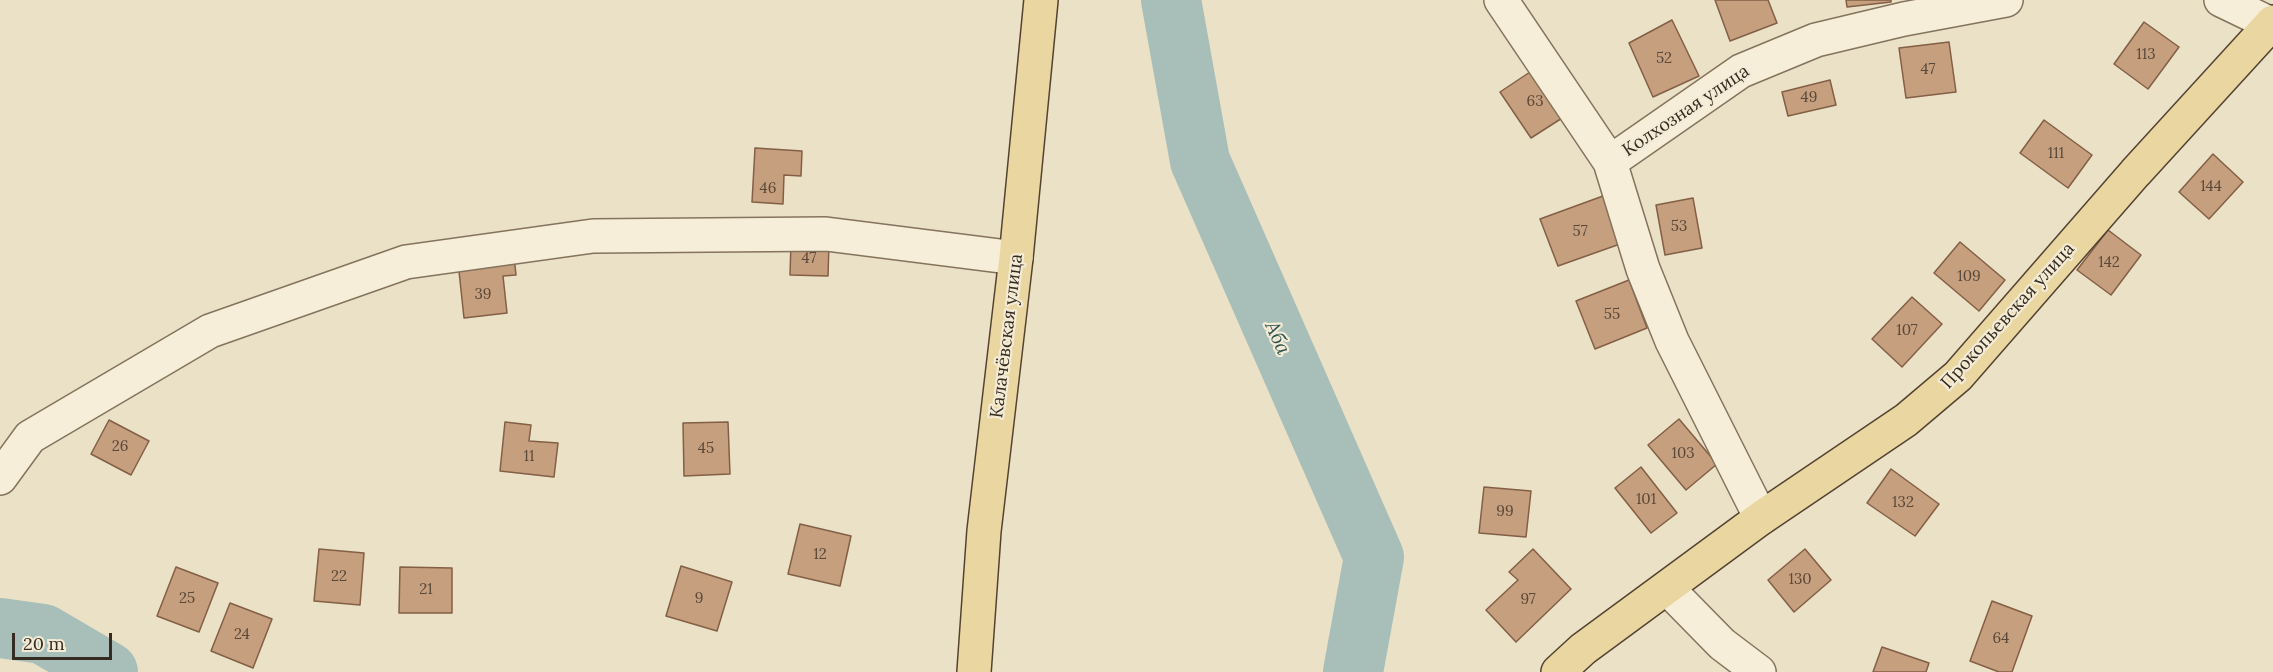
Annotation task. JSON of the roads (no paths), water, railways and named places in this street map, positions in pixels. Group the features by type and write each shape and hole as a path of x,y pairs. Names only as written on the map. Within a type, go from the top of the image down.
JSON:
{"main road":[{"name":"Калачёвская улица","path":"974,672 984,531 1016,258 1041,0"},
{"name":"Прокопьевская улица","path":"1558,672 1583,649 1761,518 1906,420 1958,376 2135,173 2272,23"}],"street":[{"path":"1501,0 1610,162 1643,269 1672,341 1761,518"},
{"name":"Колхозная улица","path":"1610,162 1741,71 1816,40 1905,19 2006,0"},
{"path":"2221,0 2272,23"},
{"path":"0,478 30,437 210,331 406,262 593,236 826,234 1016,258"},
{"path":"1667,588 1722,644 1759,672"}],"waterway":[{"name":"Аба","path":"1171,0 1200,161 1374,557 1353,672"},
{"name":"Аба","path":"0,628 43,634 108,672"}]}
